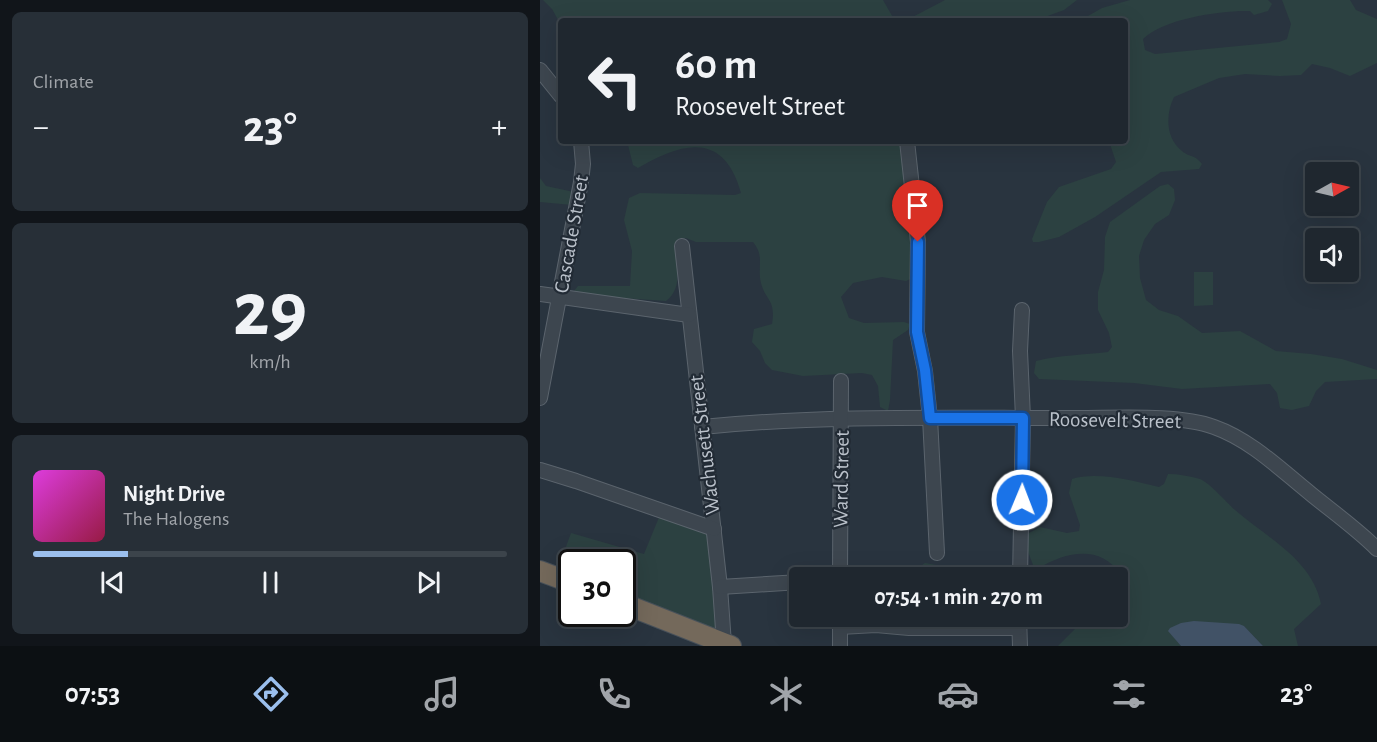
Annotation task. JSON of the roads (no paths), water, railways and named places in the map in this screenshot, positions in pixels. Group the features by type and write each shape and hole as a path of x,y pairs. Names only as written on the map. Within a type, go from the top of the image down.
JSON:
{"highway":[{"path":"540,571 558,578"},
{"path":"636,609 728,645"}],"street":[{"path":"540,70 558,92"},
{"name":"Cascade Street","path":"540,398 583,170 581,144"},
{"path":"907,144 918,242 917,332 925,370 930,418 937,553"},
{"name":"Wachusett Street","path":"682,246 728,645"},
{"path":"540,294 689,315"},
{"path":"1020,567 1022,310"},
{"name":"Ward Street","path":"840,567 841,381"},
{"name":"Roosevelt Street","path":"702,427 772,420 930,418 1175,420 1212,426 1248,443 1377,549"},
{"path":"540,471 576,481 714,529"},
{"path":"720,588 789,583"},
{"path":"840,627 840,646"},
{"path":"898,627 927,627"},
{"path":"1019,627 1020,646"}],"water":[{"path":"1194,621 1239,624 1244,626 1263,646 1181,646 1168,631 1181,623"}]}
